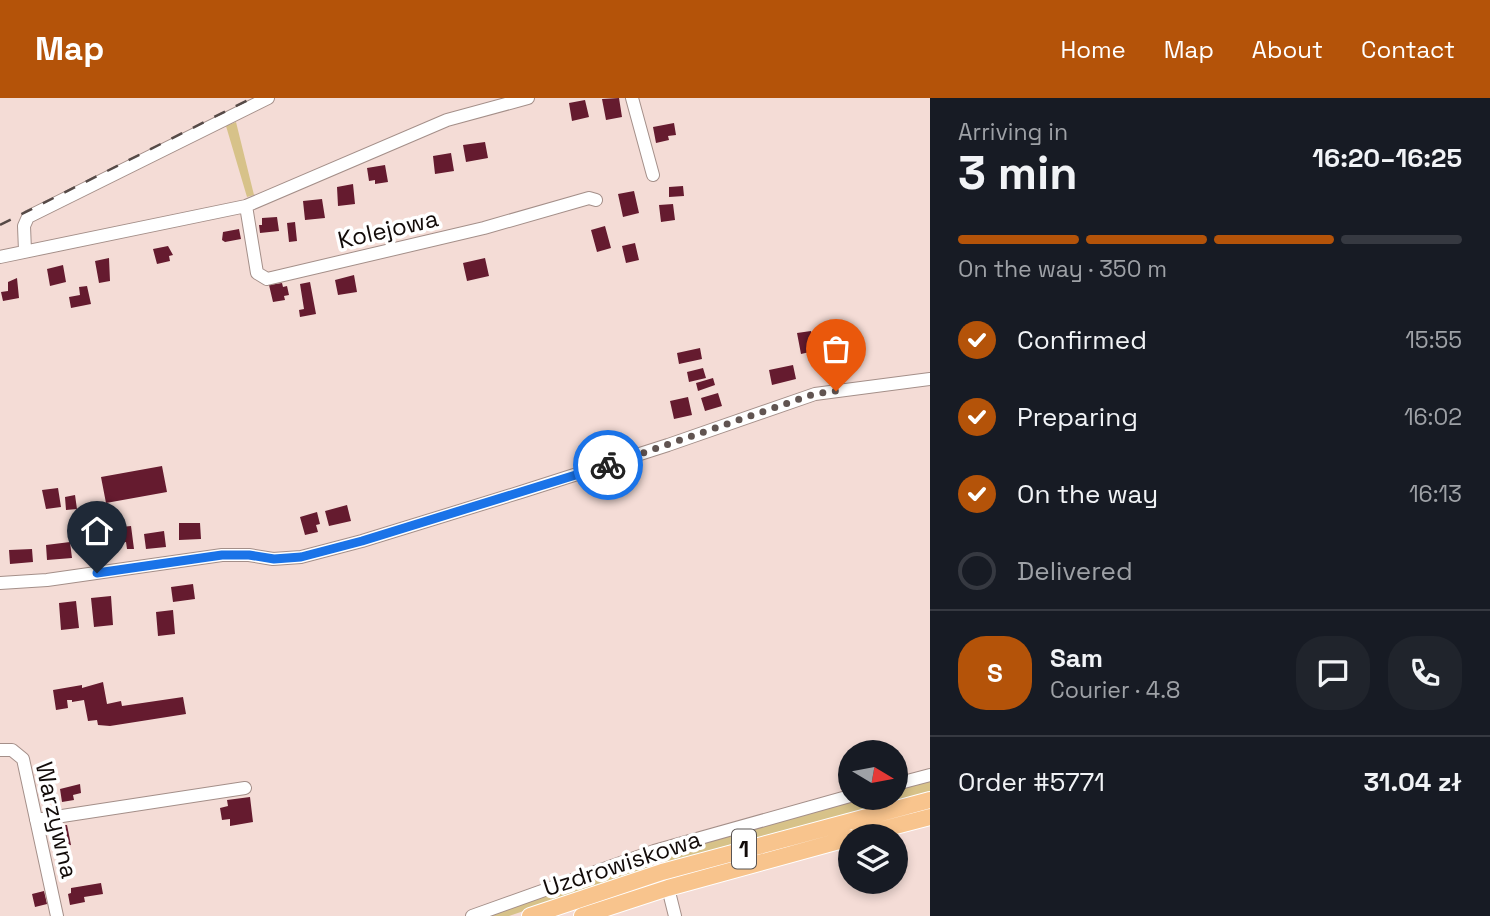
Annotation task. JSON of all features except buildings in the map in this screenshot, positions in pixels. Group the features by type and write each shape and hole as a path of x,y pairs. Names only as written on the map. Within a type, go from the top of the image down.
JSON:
{"main road":[{"name":"Uzdrowiskowa","path":"530,916 687,865 930,800"},
{"path":"903,824 930,817"},
{"name":"Uzdrowiskowa","path":"582,916 668,888 838,841"}],"street":[{"path":"25,251 24,226 28,218 268,98"},
{"path":"0,257 246,206 447,120 528,98"},
{"path":"632,98 653,175"},
{"name":"Kolejowa","path":"246,206 257,273 267,279 484,228 589,198 596,200"},
{"path":"0,583 47,580 222,555 274,559 301,557 561,480 814,394 930,379"},
{"name":"Warzywna","path":"0,750 12,750 23,759 57,916"},
{"path":"908,781 930,775"},
{"path":"36,820 246,788"},
{"path":"472,916 654,851 838,799"},
{"path":"668,888 675,916"}],"shaded area":[{"path":"236,122 254,195 247,197 226,126"},
{"path":"930,781 930,792 908,798 908,787"},
{"path":"838,806 838,810 864,810 664,864 661,854"},
{"path":"650,858 653,867 509,916 484,916"}],"railway":[{"path":"0,225 252,98"}],"way so far":[{"path":"608,465 746,416 814,394 836,391"}],"route":[{"path":"97,573 222,555 274,559 301,557 362,541 608,465"}]}
